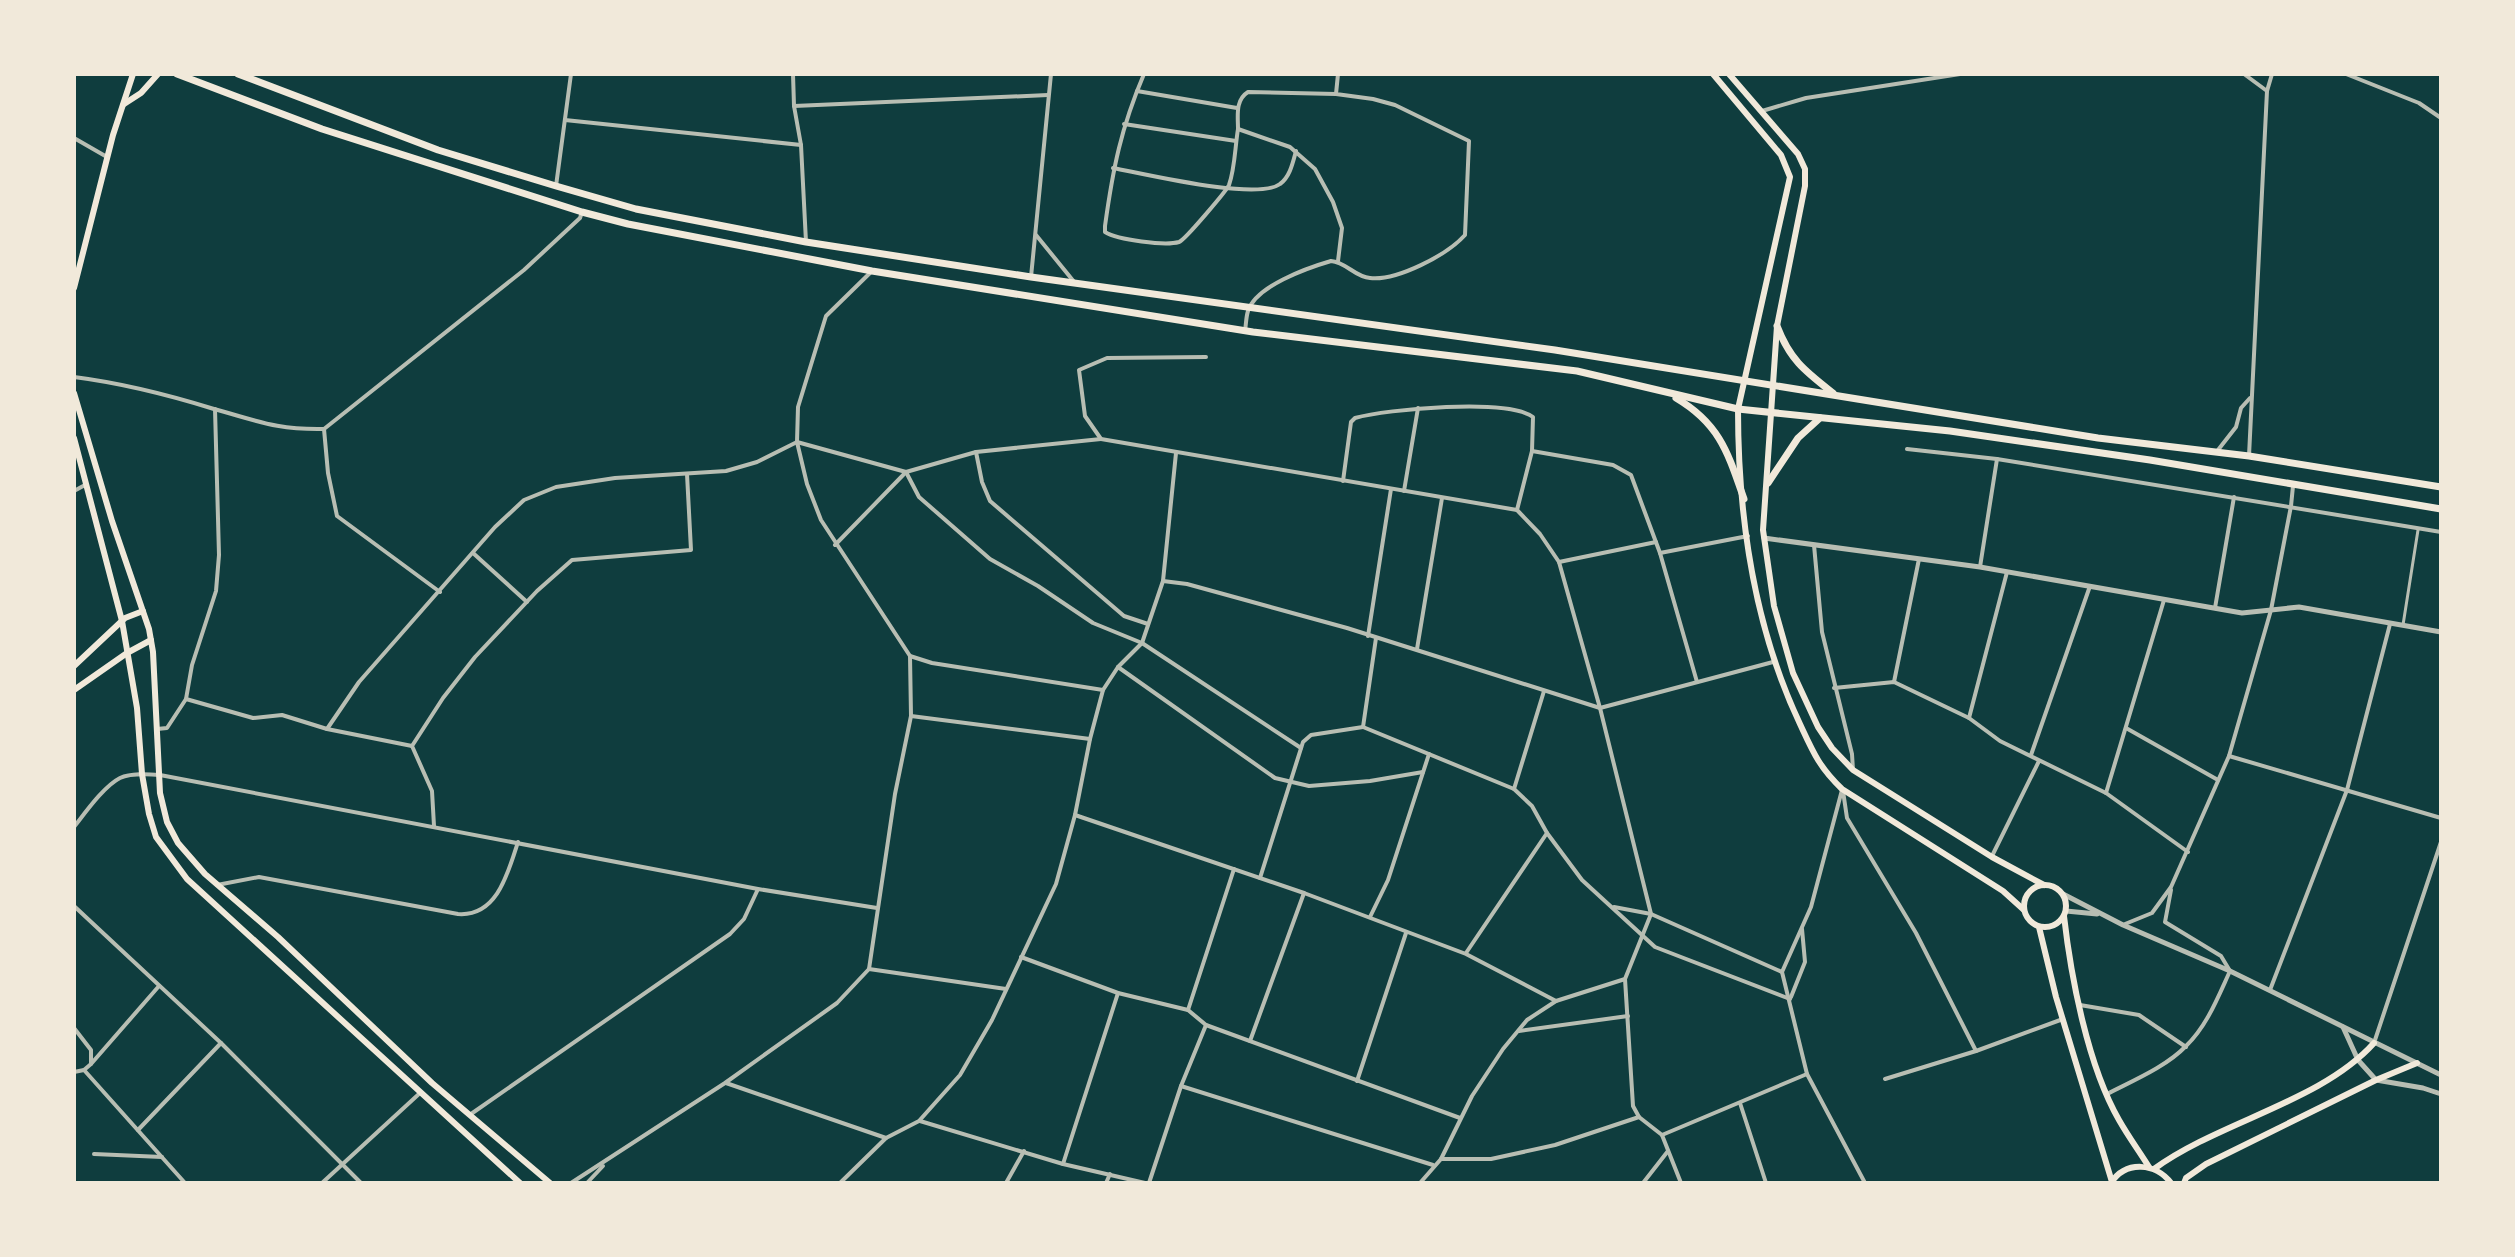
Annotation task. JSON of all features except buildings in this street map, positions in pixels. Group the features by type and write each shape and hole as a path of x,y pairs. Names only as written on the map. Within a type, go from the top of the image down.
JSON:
{"highway":[{"path":"177,74 322,129 582,212 628,224 872,271 1245,331 1577,371 1738,409 1950,431 2150,460 2441,509"},
{"path":"238,74 438,150 556,186 636,209 806,242 1031,277 1555,350 2098,438 2249,456 2441,487"},
{"path":"1777,326 1789,353 1801,368 1835,394"},
{"path":"1667,392 1701,414 1721,438 1744,499"},
{"path":"1768,483 1798,438 1820,418"}],"main road":[{"path":"74,288 133,74"},
{"path":"124,104 141,93 158,74"},
{"path":"1713,74 1781,155 1790,172 1738,409 1744,499 1756,596 1773,662 1822,770 1842,789 2003,891 2024,910 2029,921 2039,927 2054,926 2065,914"},
{"path":"1729,74 1798,154 1805,169 1805,186 1777,326 1764,538 1774,606 1793,673 1818,727 1853,770 1992,857 2044,885 2055,887 2063,894 2080,1005 2107,1094 2119,1120 2152,1168 2171,1183"},
{"path":"74,393 151,640 160,793 167,822 178,843 217,885 278,937 432,1083 550,1183"},
{"path":"74,438 122,621 137,708 142,774 156,837 177,868 520,1183"},
{"path":"74,666 128,616 143,611"},
{"path":"74,690 151,640"},
{"path":"2024,910 2026,896 2037,886 2044,885"},
{"path":"2039,927 2111,1182 2125,1170 2137,1166 2152,1168 2300,1094 2358,1060 2374,1043"},
{"path":"2184,1183 2186,1178 2206,1164 2417,1063"}],"street":[{"path":"556,186 571,74"},
{"path":"793,74 794,106 801,145 806,242"},
{"path":"1031,277 1051,74"},
{"path":"1144,74 1124,124 1113,168 1105,232 1118,238 1178,242 1187,236 1228,188 1238,129 1238,108 1242,96 1248,92 1336,94 1373,99 1395,105 1469,141 1465,235 1457,244 1400,274 1383,277 1369,279 1338,261 1324,263 1262,292 1248,308 1245,331"},
{"path":"1336,94 1338,74"},
{"path":"1761,112 1806,98 1960,74"},
{"path":"2244,74 2267,91"},
{"path":"2249,456 2267,91 2272,74"},
{"path":"2346,74 2419,103 2441,118"},
{"path":"1137,91 1238,108"},
{"path":"794,106 1048,95"},
{"path":"565,120 801,145"},
{"path":"1124,124 1236,141"},
{"path":"1238,129 1275,140 1296,151 1315,169 1338,212 1343,235 1338,261"},
{"path":"74,138 108,157"},
{"path":"1113,168 1254,192 1277,187 1285,180 1296,151"},
{"path":"74,377 99,380 215,409 255,423 291,430 324,429 524,270 580,218 582,212"},
{"path":"1036,235 1075,283"},
{"path":"571,1183 725,1083 837,1003 869,969 895,794 911,716 910,656 821,520 807,484 797,442 798,407 826,316 872,271"},
{"path":"1101,439 1085,416 1079,370 1107,358 1206,357"},
{"path":"2216,452 2236,427 2241,408 2252,396"},
{"path":"1404,491 1418,408"},
{"path":"1343,481 1351,422 1355,418 1418,408 1507,409 1530,414 1535,422 1532,451 1517,510"},
{"path":"157,729 167,728 186,699 192,665 216,591 219,555 215,409"},
{"path":"324,429 328,473 337,516 440,592"},
{"path":"835,545 906,472 976,452 1101,439 1517,510 1540,534 1559,562 1600,708 1651,914 1625,979 1633,1106 1639,1117 1662,1135 1681,1183"},
{"path":"327,729 359,682 495,527 524,500 556,487 615,478 726,471 757,462 797,442 906,472 919,497 990,559 1093,623 1142,643 1301,748"},
{"path":"1907,449 1997,459 2441,532"},
{"path":"1532,451 1623,468 1631,475 1660,553 1697,682"},
{"path":"976,452 982,482 990,501 1124,616 1148,624"},
{"path":"840,1183 886,1138 919,1121 960,1075 992,1020 1056,884 1103,690 1118,667 1142,643 1163,581 1176,453"},
{"path":"1980,567 1997,459"},
{"path":"412,746 443,698 475,657 572,560 691,550 687,474"},
{"path":"74,491 85,485"},
{"path":"2123,925 2152,913 2171,887 2229,756 2271,610 2293,485"},
{"path":"1368,636 1391,489"},
{"path":"2215,608 2234,496"},
{"path":"1417,650 1442,498"},
{"path":"2403,625 2418,528"},
{"path":"1660,553 1748,536"},
{"path":"1764,538 1980,567 2242,613 2299,607 2441,632"},
{"path":"1559,562 1656,542"},
{"path":"1814,545 1822,632 1852,754 1853,770"},
{"path":"473,553 527,602"},
{"path":"1894,682 1919,559"},
{"path":"1969,718 2007,572"},
{"path":"1163,581 1187,584 1376,638 1600,708 1773,662"},
{"path":"2031,755 2090,586"},
{"path":"2106,793 2164,600"},
{"path":"2269,992 2347,790 2390,624"},
{"path":"1363,727 1376,638"},
{"path":"910,656 932,663 1103,690"},
{"path":"1118,667 1275,778 1309,786 1370,781 1423,772"},
{"path":"1834,688 1894,682 1969,718 2000,741 2106,793 2188,852"},
{"path":"1514,789 1544,691"},
{"path":"186,699 253,718 282,715 327,729 412,746"},
{"path":"911,716 1090,739"},
{"path":"1260,878 1303,742 1311,735 1363,727 1514,789 1532,806 1547,833 1582,880 1655,947 1790,999"},
{"path":"2126,728 2218,781"},
{"path":"412,746 432,791 434,826"},
{"path":"1370,918 1388,880 1429,754"},
{"path":"2229,756 2441,818"},
{"path":"1992,857 2039,761"},
{"path":"74,827 93,803 119,779 142,774 160,775 758,889 877,908"},
{"path":"1842,789 1847,818 1916,933 1976,1051"},
{"path":"1842,789 1811,907 1782,972 1807,1074 1865,1183"},
{"path":"1075,815 1304,893 1466,954 1556,1001"},
{"path":"1835,819 1847,818"},
{"path":"1466,954 1547,833"},
{"path":"217,885 259,877 458,914 473,914 485,909 492,901 509,870 518,842"},
{"path":"2374,1043 2441,842"},
{"path":"1188,1010 1234,869"},
{"path":"2171,887 2165,922 2221,956 2230,971"},
{"path":"469,1115 730,934 744,919 758,889"},
{"path":"1250,1042 1304,893"},
{"path":"2063,894 2123,925 2230,971 2441,1075"},
{"path":"74,906 221,1043 361,1183"},
{"path":"1612,907 1651,914 1782,972"},
{"path":"2065,914 2103,915"},
{"path":"1790,999 1805,962 1802,928"},
{"path":"1357,1081 1406,933"},
{"path":"1021,957 1118,993 1188,1010 1206,1025 1460,1118"},
{"path":"869,969 1006,989"},
{"path":"2107,1094 2149,1072 2186,1047 2205,1022 2230,971"},
{"path":"1420,1183 1441,1159 1460,1118 1503,1049 1527,1020 1556,1001 1625,979"},
{"path":"74,1072 84,1070 91,1064 159,986"},
{"path":"1063,1164 1118,993"},
{"path":"2080,1005 2139,1015 2186,1047"},
{"path":"1517,1031 1628,1016"},
{"path":"1885,1079 1976,1051 2063,1019"},
{"path":"919,1121 1063,1164 1147,1183 1206,1025"},
{"path":"2343,1027 2358,1060 2376,1080 2441,1094"},
{"path":"74,1028 91,1050 91,1064"},
{"path":"138,1130 221,1043"},
{"path":"84,1070 185,1183"},
{"path":"1662,1135 1807,1074"},
{"path":"725,1083 886,1138"},
{"path":"1181,1086 1433,1165"},
{"path":"322,1183 420,1093"},
{"path":"1740,1103 1766,1183"},
{"path":"1441,1159 1491,1159 1555,1145 1639,1117"},
{"path":"1006,1183 1024,1151"},
{"path":"1643,1183 1668,1151"},
{"path":"94,1154 162,1157"},
{"path":"587,1183 607,1161"},
{"path":"1106,1183 1110,1174"}]}
